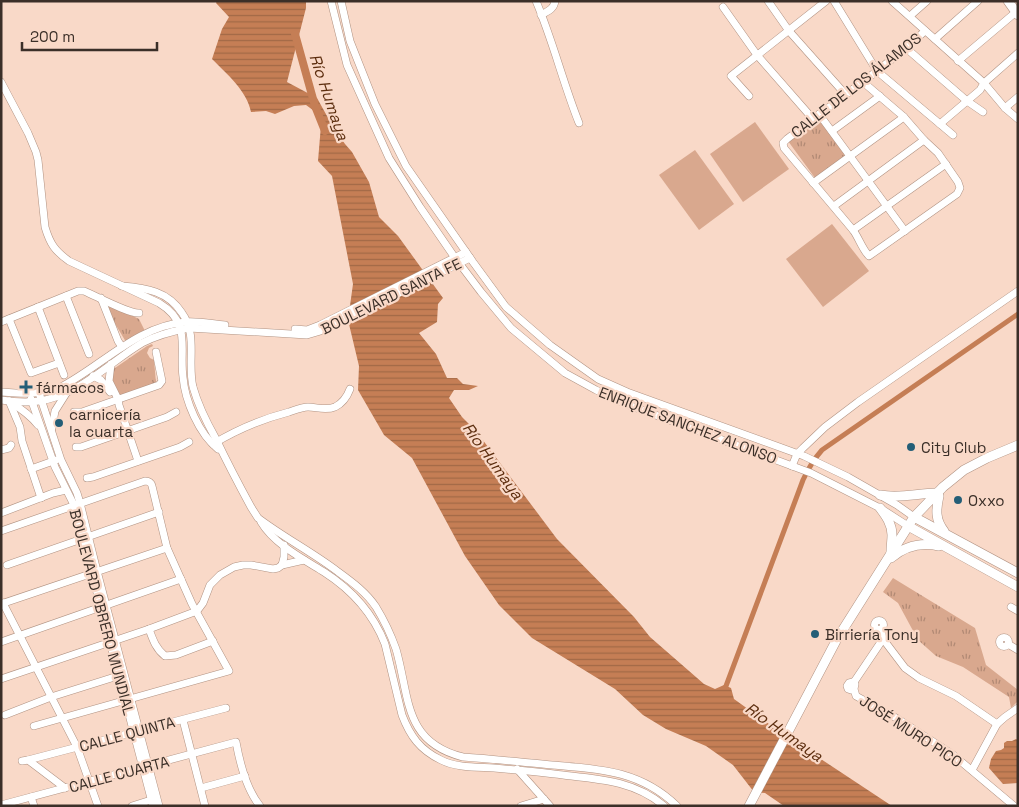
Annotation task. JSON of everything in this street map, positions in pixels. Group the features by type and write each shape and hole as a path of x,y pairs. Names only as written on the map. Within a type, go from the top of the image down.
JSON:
{"main road":[{"path":"1008,1 1017,14"},
{"path":"754,806 837,639 910,527 950,481 987,458 1018,447"},
{"path":"880,495 896,497 922,493 938,494"},
{"path":"938,494 937,520 942,529 950,536"},
{"path":"880,508 892,532 890,557"},
{"path":"917,518 1018,573"},
{"path":"910,527 1018,587"},
{"path":"890,557 905,548 915,545 946,546"},
{"path":"749,806 805,702"}],"street":[{"name":"ENRIQUE SANCHEZ ALONSO","path":"331,1 347,65 389,158 441,238 454,262 511,328 565,373 596,390 626,404 810,473 880,508 910,527"},
{"name":"ENRIQUE SANCHEZ ALONSO","path":"341,1 350,41 375,104 406,166 506,307 550,346 598,379 627,392 801,455 848,477 917,518"},
{"path":"536,1 579,123"},
{"path":"542,14 550,11 555,1"},
{"path":"768,1 789,30 846,94"},
{"path":"748,96 731,76 826,1"},
{"path":"834,1 877,71 953,136"},
{"path":"892,1 984,84 1005,108 1018,119"},
{"path":"910,16 927,1"},
{"path":"935,39 978,1"},
{"path":"722,7 757,55 813,119"},
{"path":"958,60 1017,14"},
{"name":"CALLE DE LOS ÁLAMOS","path":"813,183 784,148 783,143 877,71 925,31"},
{"path":"906,48 967,101 983,112"},
{"path":"940,124 980,90 984,84 1018,53"},
{"path":"352,76 363,72"},
{"path":"1,82 34,146 38,160 46,227 53,247 69,262 164,306 174,316 183,340 183,378 187,397 204,434 221,451 251,507 267,531 304,560 349,590 370,615 381,633 385,644 402,715 410,733 421,746 436,757 451,764 462,766 606,779 647,794 664,806"},
{"path":"863,82 904,117 938,153 960,188 957,194 871,256 866,254 858,236 813,183 904,117"},
{"path":"832,131 880,96"},
{"path":"1005,108 1018,98"},
{"path":"819,114 904,231"},
{"path":"834,206 924,140"},
{"path":"853,230 946,164"},
{"path":"441,238 451,231"},
{"name":"BOULEVARD SANTA FE","path":"7,401 66,392 149,332 171,324 179,326 307,330 375,301 468,255"},
{"path":"122,286 153,290 169,298 177,306 189,325 192,346 193,385 215,443"},
{"path":"1,322 78,291 84,291 136,314 139,313"},
{"path":"795,467 801,455 817,434 858,402 1018,291"},
{"path":"66,296 89,354"},
{"path":"101,298 115,333 122,339 126,348"},
{"path":"38,307 64,374"},
{"path":"9,319 31,373 59,363"},
{"name":"BOULEVARD SANTA FE","path":"40,397 89,376 111,364 126,348"},
{"path":"74,412 82,412 117,401 159,385 161,383 156,352"},
{"path":"107,384 111,364"},
{"path":"89,376 107,384 117,401 138,461"},
{"path":"215,443 259,421 280,414 308,407 333,408 341,403 350,389"},
{"name":"BOULEVARD SANTA FE","path":"1,392 20,394 31,398"},
{"path":"51,431 55,411 66,392"},
{"name":"BOULEVARD OBRERO MUNDIAL","path":"40,397 66,490 77,504"},
{"name":"BOULEVARD OBRERO MUNDIAL","path":"31,398 41,428 57,460 77,493 77,504 112,642 136,732 159,806"},
{"path":"7,401 34,420 41,428"},
{"path":"7,401 20,427 22,441 41,498"},
{"path":"76,447 176,412"},
{"path":"87,478 189,442"},
{"path":"2,448 9,448 11,445"},
{"path":"31,469 57,460"},
{"path":"1,531 145,481 151,483 166,548 229,671 34,726"},
{"path":"1,512 66,490"},
{"path":"7,565 158,512"},
{"path":"258,518 328,564 353,582 368,597 383,619 392,639 406,695 414,718 420,730 430,742 445,752 463,757 540,763 621,773 643,781 655,788 677,806"},
{"path":"282,565 284,545"},
{"path":"98,806 77,747 2,604 166,548"},
{"path":"1,679 197,611 203,603 210,585 226,571 242,565 274,569 282,565 304,560"},
{"path":"1,642 181,579"},
{"path":"149,629 159,650 166,656 176,655 213,641"},
{"path":"881,629 883,639 900,663 912,673 956,696 997,724"},
{"name":"JOSÉ MURO PICO","path":"883,639 854,686 856,696 898,719 952,754 1014,806"},
{"path":"1008,644 1018,650"},
{"path":"5,715 51,697 122,675"},
{"name":"CALLE QUINTA","path":"65,788 25,761 226,708"},
{"path":"972,770 997,724 1018,708"},
{"path":"183,720 205,806"},
{"name":"CALLE CUARTA","path":"1,805 236,742 239,760 245,776"},
{"path":"510,760 550,806"},
{"path":"540,763 545,773"},
{"name":"BOULEVARD OBRERO MUNDIAL","path":"146,766 152,803"},
{"path":"201,788 245,776 253,796 260,806"},
{"path":"31,797 34,806"},
{"path":"521,806 544,799"},
{"path":"132,806 152,803"}],"green space":[{"path":"820,117 847,154 815,178 788,141"},
{"path":"755,122 789,169 743,202 710,154"},
{"path":"695,150 734,204 699,230 659,175"},
{"path":"832,224 869,271 823,307 786,259"},
{"path":"108,304 139,319 145,331 126,342 114,322 107,306"},
{"path":"152,344 153,346 149,348 147,353 154,360 156,383 118,396 111,385 112,370"},
{"path":"893,578 975,628 986,665 1018,690 1018,701 1011,708 1009,697 963,667 936,656 918,640 898,603 883,592"}],"water":[{"path":"217,1 306,1 306,8 287,82 317,98 369,182 379,217 398,236 443,298 438,304 437,322 419,333 436,354 447,378 457,378 463,384 478,386 469,390 454,390 449,398 557,539 634,617 650,637 704,684 715,689 724,685 731,688 734,699 783,734 892,806 784,806 765,793 754,792 733,765 706,746 666,729 643,715 615,689 532,638 499,605 465,556 412,458 384,435 358,390 359,366 348,320 353,284 332,176 318,161 321,116 306,105 294,106 275,114 266,111 251,112 241,90 212,59 222,29 229,17 216,3"},
{"path":"1018,740 1018,783 1003,784 989,768 991,759 996,751 1004,748 1004,743"}],"waterway":[{"name":"Río Humaya","path":"295,34 315,106 325,131"},
{"path":"726,686 803,480 819,453 1018,314"}],"place":[{"name":"fármacos","path":"26,387"},
{"name":"carnicería la cuarta","path":"59,423"},
{"name":"City Club","path":"911,447"},
{"name":"Oxxo","path":"958,500"},
{"name":"Birriería Tony","path":"815,634"}]}
